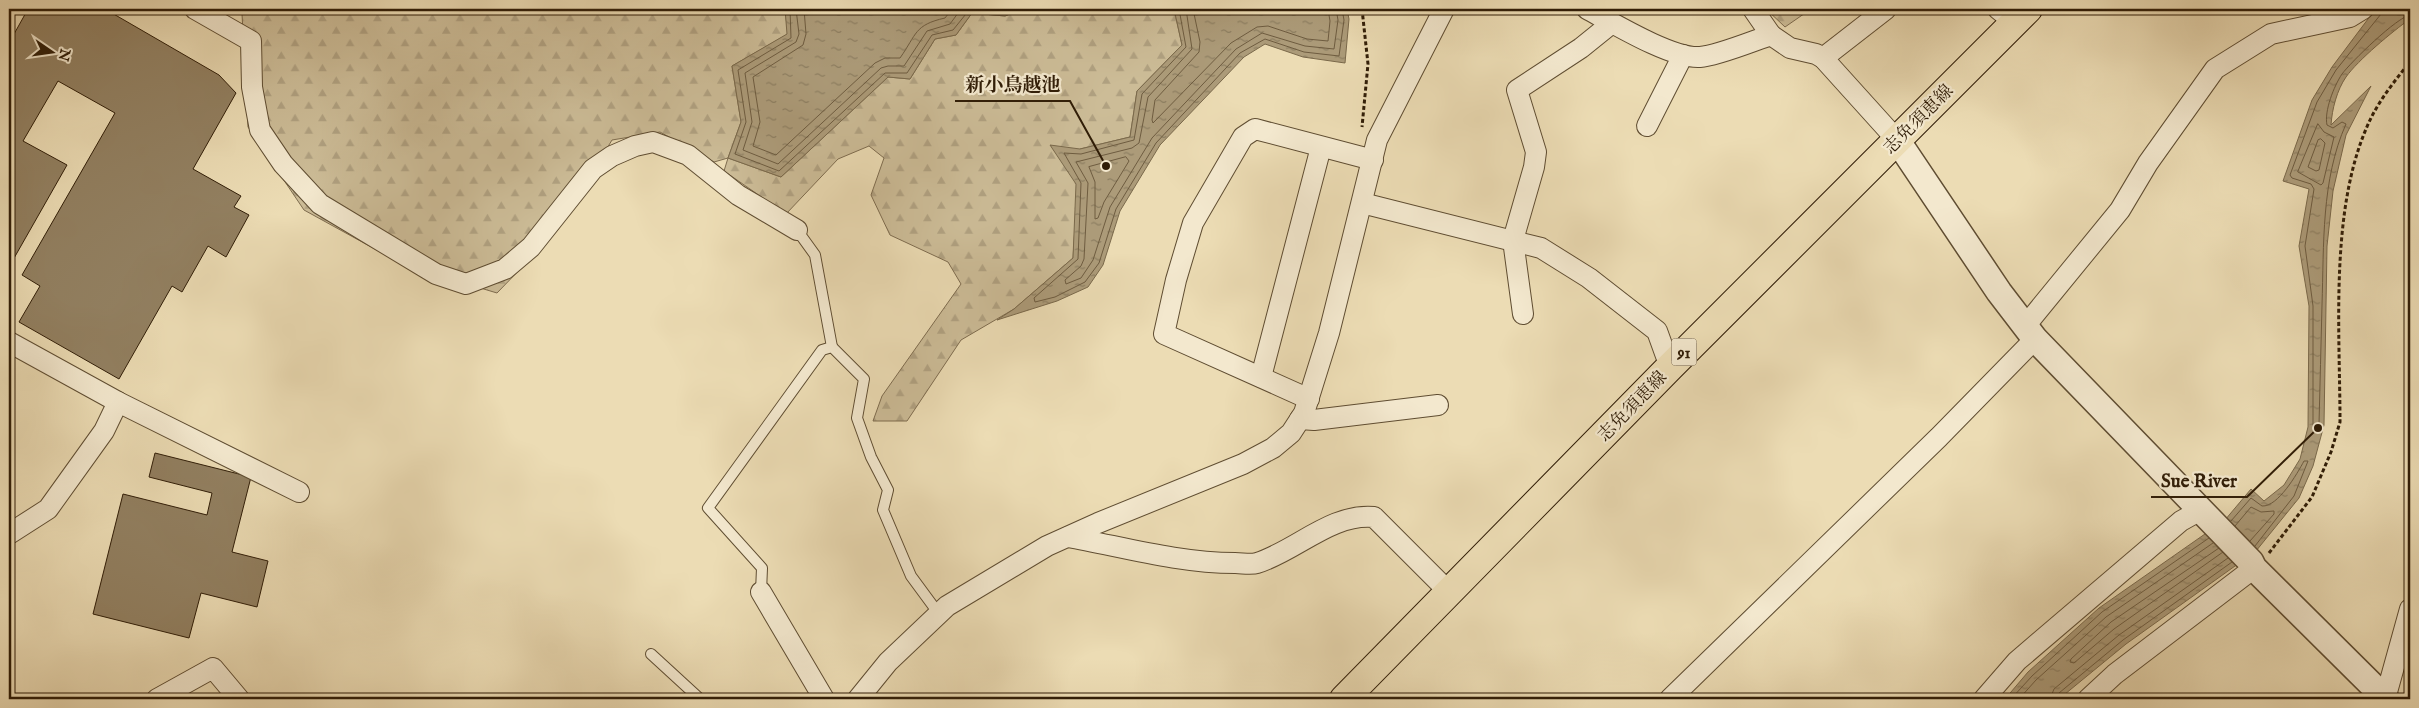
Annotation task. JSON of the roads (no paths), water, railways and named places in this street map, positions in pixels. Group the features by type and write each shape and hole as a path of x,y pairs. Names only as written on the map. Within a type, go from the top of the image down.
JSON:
{"main road":[{"name":"志免須恵線","path":"1344,699 1670,367 1897,140 2013,13"}],"street":[{"path":"195,9 251,41 252,87 260,130 283,164 320,204 436,274 466,284 505,269 531,247 593,169 620,152 653,142 688,155 738,195 797,230"},
{"path":"858,699 888,662 947,606 1022,561 1068,537 1244,464 1273,448 1291,433 1300,419 1308,399 1329,333 1375,150 1444,9"},
{"path":"1587,9 1664,49 1683,55 1701,57 1771,35"},
{"path":"1753,9 1771,35 1790,48 1816,54 1823,58 1897,140 1999,292 2030,332 2252,566 2385,699 2410,609"},
{"path":"1823,58 1886,9"},
{"path":"1670,699 1932,444 2030,332 2120,210 2148,163 2215,69 2271,34 2350,17 2363,9"},
{"path":"1523,314 1513,240 1534,167 1536,152 1517,90 1581,48 1612,23"},
{"path":"1647,126 1683,55"},
{"path":"1308,399 1164,334 1176,280 1193,223 1243,137 1255,130 1320,147 1375,150"},
{"path":"1261,377 1320,147"},
{"path":"1362,203 1541,248 1589,278 1657,330 1670,367"},
{"path":"9,342 118,402 299,492"},
{"path":"9,534 48,509 104,431 118,402"},
{"path":"1300,419 1314,420 1438,405"},
{"path":"1068,537 1212,563 1256,563 1280,554 1324,530 1350,519 1359,516 1374,517 1450,593"},
{"path":"1984,699 2017,661 2078,606 2181,521 2204,516"},
{"path":"2088,699 2115,674 2252,566"},
{"path":"761,592 774,618 824,699"},
{"path":"166,698 212,668 239,699"}],"lane":[{"path":"797,230 814,255 832,347 864,378 857,418 871,457 888,490 883,510 911,576 938,614"},
{"path":"761,592 762,568 708,508 822,350 832,347"},
{"path":"651,654 700,699"}],"water":[{"path":"785,9 1023,9 1005,16 972,13 956,35 935,39 910,79 888,77 781,177 728,158 741,122 732,66 787,34"},
{"path":"1174,9 1347,9 1349,19 1345,63 1303,57 1265,44 1244,57 1160,145 1120,211 1103,265 1088,287 1057,301 997,320 1014,309 1073,258 1076,184 1050,145 1080,149 1130,137 1137,91 1182,45"},
{"path":"2379,9 2410,9 2410,19 2376,46 2351,70 2340,88 2334,106 2331,125 2371,86 2346,135 2333,191 2327,246 2324,425 2313,466 2299,498 2256,551 2126,644 2059,699 2005,699 2028,672 2099,608 2225,520 2251,489 2264,501 2284,485 2300,459 2308,427 2309,306 2299,246 2309,189 2283,181 2312,100 2332,67 2371,15"}],"place":[{"name":"新小鳥越池","path":"1106,166"},
{"name":"Sue River","path":"2318,428"}]}
